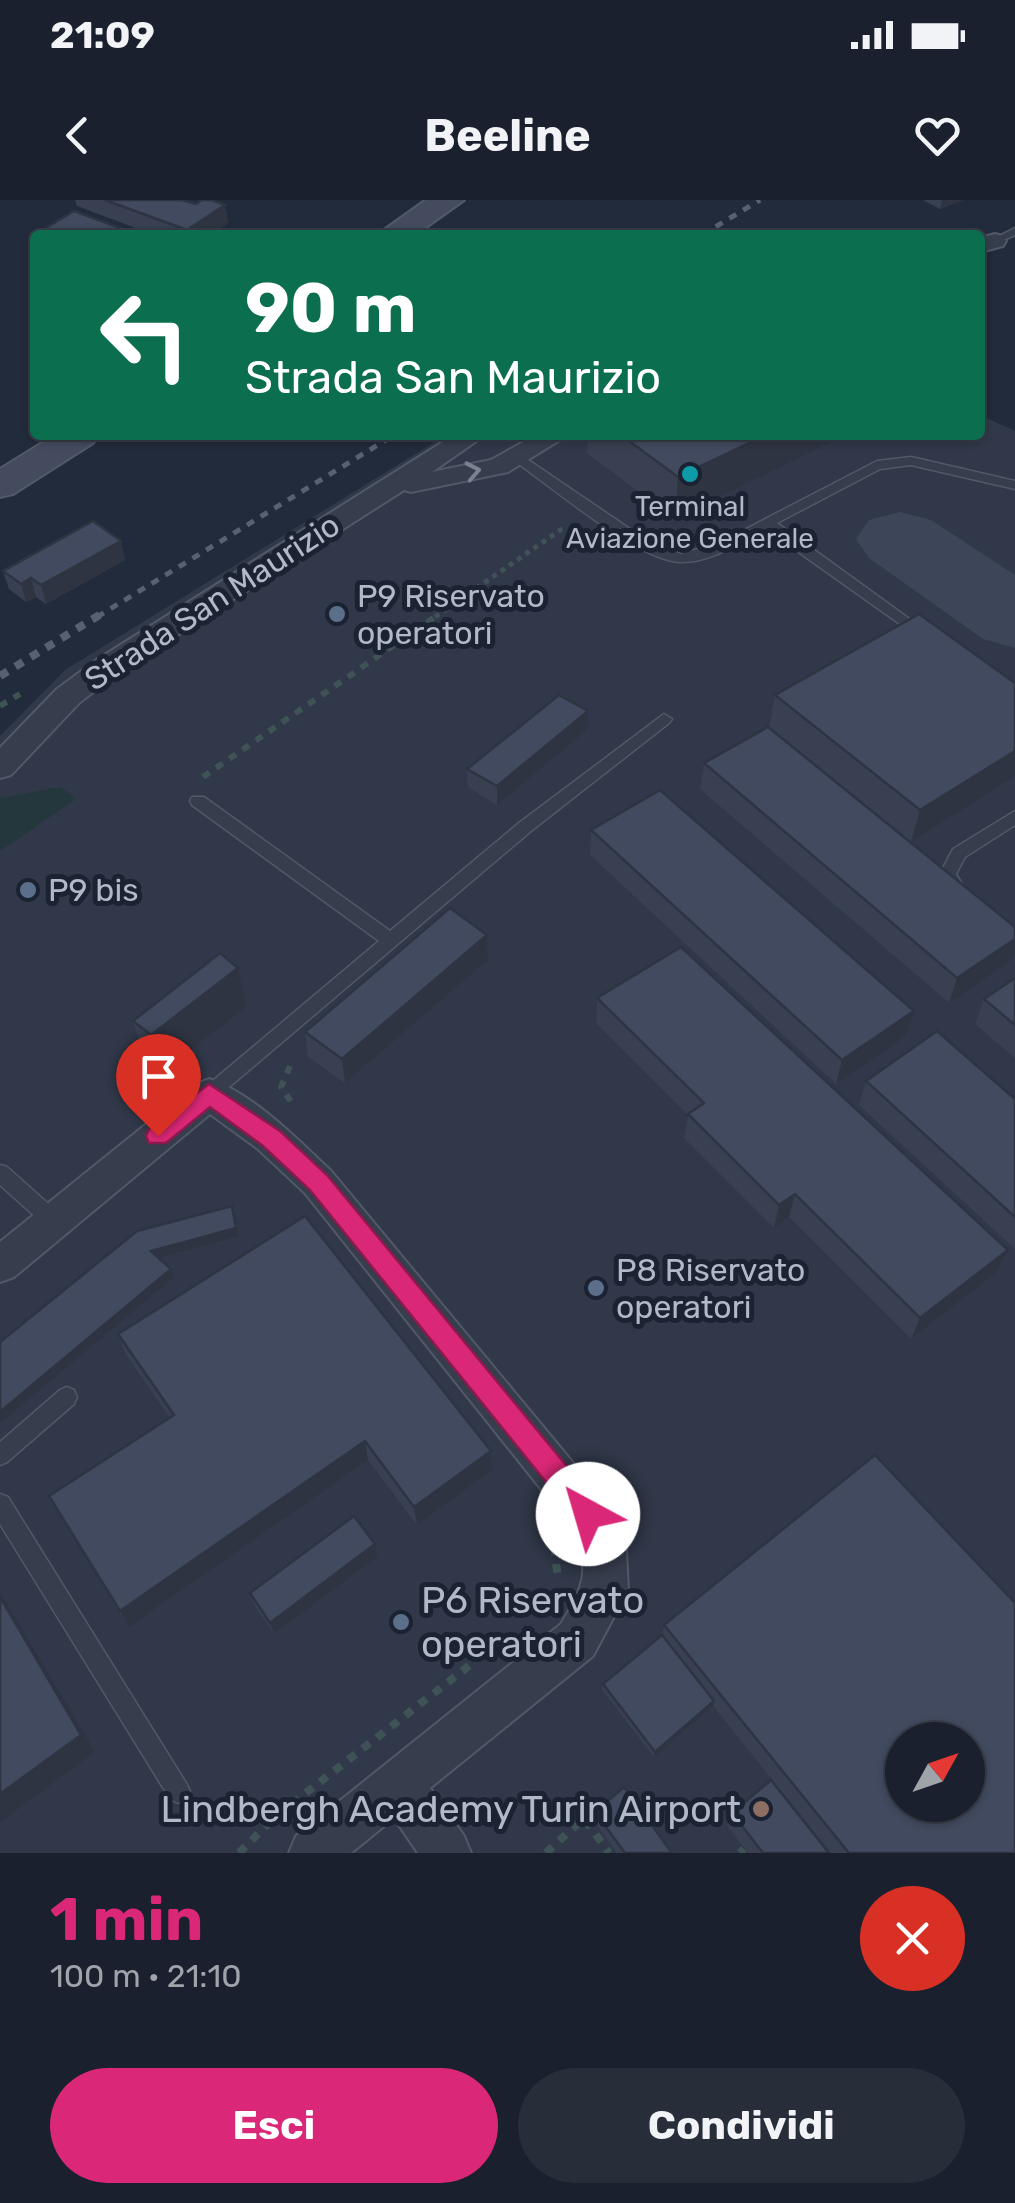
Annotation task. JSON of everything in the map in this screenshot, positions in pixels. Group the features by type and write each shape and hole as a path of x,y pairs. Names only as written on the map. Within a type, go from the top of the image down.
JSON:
{"main road":[{"path":"402,230 448,200"},
{"path":"0,486 72,440"}],"street":[{"name":"Strada San Maurizio","path":"0,767 68,696 105,668 464,440"},
{"name":"Strada San Maurizio","path":"387,488 499,466 547,440"},
{"path":"0,1265 209,1094 271,1138 318,1182 588,1514 604,1551 606,1590 577,1640 313,1853"},
{"path":"399,1784 446,1853"}],"lane":[{"path":"518,457 648,548 676,559 705,554 877,465 911,461 1015,486"},
{"path":"767,523 938,646"},
{"path":"209,1094 526,827 664,719"},
{"path":"198,801 390,940"},
{"path":"975,908 962,897 948,874 959,853 1015,817"},
{"path":"0,1172 54,1221"},
{"path":"0,1455 68,1397"},
{"path":"0,1504 178,1792"}],"path":[{"path":"201,778 576,519"},
{"path":"296,1051 281,1087 300,1114"},
{"path":"554,1592 559,1583 553,1539 588,1514"},
{"path":"239,1853 275,1817 484,1654"},
{"path":"546,1853 584,1818 609,1853"}],"shaded area":[{"path":"985,417 1015,431 1015,1853 0,1853 0,736 65,670 438,440 985,440"},
{"path":"61,787 76,799 0,851 0,798"}],"building":[{"path":"105,200 182,200 196,204 212,200 225,205 187,230"},
{"path":"74,211 123,229 51,230 46,228"},
{"path":"628,440 756,440 678,477"},
{"path":"93,521 121,541 41,585 31,578 21,584 3,571"},
{"path":"919,614 1015,683 1015,751 920,810 775,695"},
{"path":"559,695 588,711 497,786 467,769"},
{"path":"768,727 1015,927 1015,939 957,978 704,763"},
{"path":"660,790 914,1011 842,1060 591,830"},
{"path":"450,908 487,935 342,1059 305,1032"},
{"path":"681,947 1008,1250 920,1318 795,1194 779,1205 688,1114 704,1103 597,998"},
{"path":"220,953 238,968 151,1035 133,1021"},
{"path":"1015,978 1015,1025 984,999"},
{"path":"937,1031 1015,1099 1015,1217 866,1081"},
{"path":"232,1206 236,1228 151,1251 171,1269 0,1412 0,1342 137,1231"},
{"path":"305,1216 491,1451 414,1507 365,1441 120,1611 49,1496 174,1415 118,1334"},
{"path":"875,1455 1015,1603 1015,1853 849,1853 664,1625"},
{"path":"354,1516 375,1544 270,1623 250,1593"},
{"path":"0,1597 81,1735 0,1794"},
{"path":"662,1635 714,1701 655,1752 603,1684"},
{"name":"Lindbergh Academy Turin Airport","path":"771,1780 829,1853 763,1853 732,1813"},
{"path":"624,1787 672,1853 625,1853 595,1812"}],"taxiway":[{"path":"900,539 1015,618"}],"railway":[{"path":"710,230 760,200"},
{"path":"97,617 386,440"},
{"path":"0,676 101,614"}],"place":[{"name":"Terminal Aviazione Generale","path":"690,474"},
{"name":"P9 Riservato operatori","path":"337,614"},
{"name":"P9 bis","path":"28,890"},
{"name":"P8 Riservato operatori","path":"596,1288"},
{"name":"P6 Riservato operatori","path":"401,1622"},
{"name":"Lindbergh Academy Turin Airport","path":"761,1809"}],"route":[{"path":"158,1136 209,1094 271,1138 318,1182 588,1514"}]}
